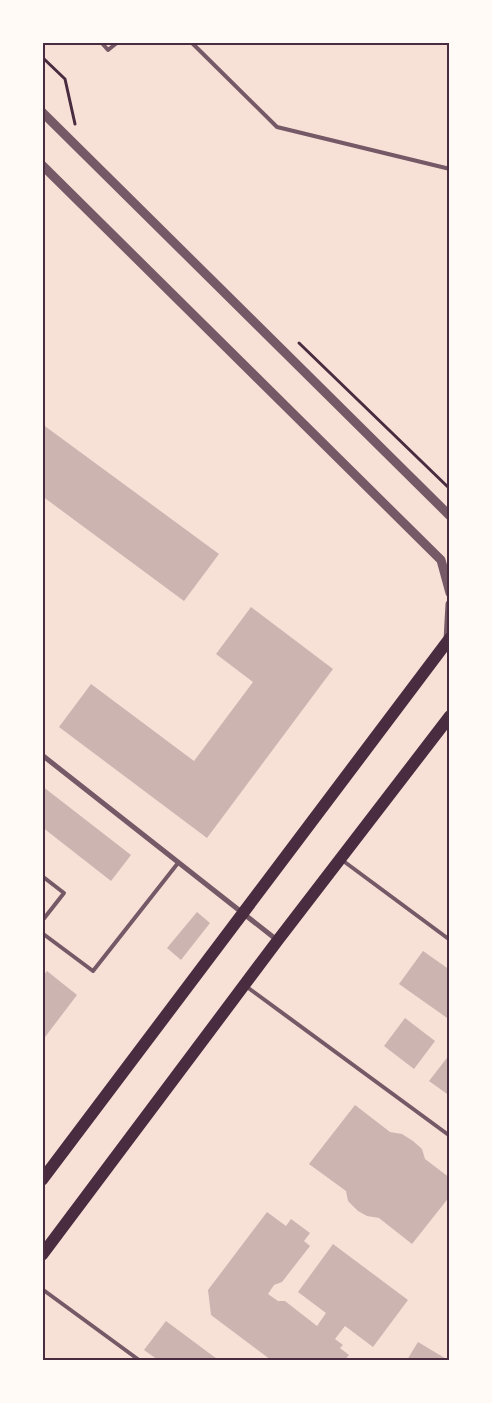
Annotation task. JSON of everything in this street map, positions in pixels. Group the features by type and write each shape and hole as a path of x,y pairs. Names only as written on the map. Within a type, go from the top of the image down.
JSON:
{"main road":[{"path":"42,1180 49,1168 244,915 449,639"},
{"path":"42,1255 340,858 450,716"}],"street":[{"path":"42,112 450,516"},
{"path":"42,165 441,560 450,593"},
{"path":"449,639 450,604"},
{"path":"42,755 278,940"}],"lane":[{"path":"101,42 108,50 118,42"},
{"path":"191,42 277,127 450,169"},
{"path":"340,858 449,939"},
{"path":"42,933 93,971 178,863"},
{"path":"42,876 64,893 42,921"},
{"path":"245,986 450,1136"},
{"path":"42,1289 139,1360"}],"path":[{"path":"42,58 65,79 76,127"},
{"path":"294,338 450,489"}],"building":[{"path":"42,424 219,554 184,601 42,496"},
{"path":"251,607 333,669 207,838 59,727 91,684 194,761 253,682 216,654"},
{"path":"42,786 131,855 111,881 42,827"},
{"path":"197,912 210,923 181,960 167,948"},
{"path":"423,951 450,970 450,1020 399,984"},
{"path":"47,971 77,995 42,1041 42,977"},
{"path":"405,1018 435,1041 414,1069 384,1046"},
{"path":"450,1054 450,1096 429,1081"},
{"path":"355,1105 390,1132 402,1134 413,1141 422,1149 425,1159 450,1178 450,1196 412,1244 379,1218 367,1216 358,1211 348,1201 346,1191 309,1164"},
{"path":"267,1212 286,1226 291,1219 310,1233 304,1241 310,1246 282,1282 274,1285 268,1294 278,1301 285,1301 317,1326 326,1313 298,1292 333,1244 408,1300 373,1347 345,1326 335,1339 343,1345 340,1348 349,1355 345,1360 271,1360 211,1315 208,1290"},
{"path":"166,1321 219,1360 158,1360 144,1350"},
{"path":"418,1342 448,1360 407,1360"}]}
